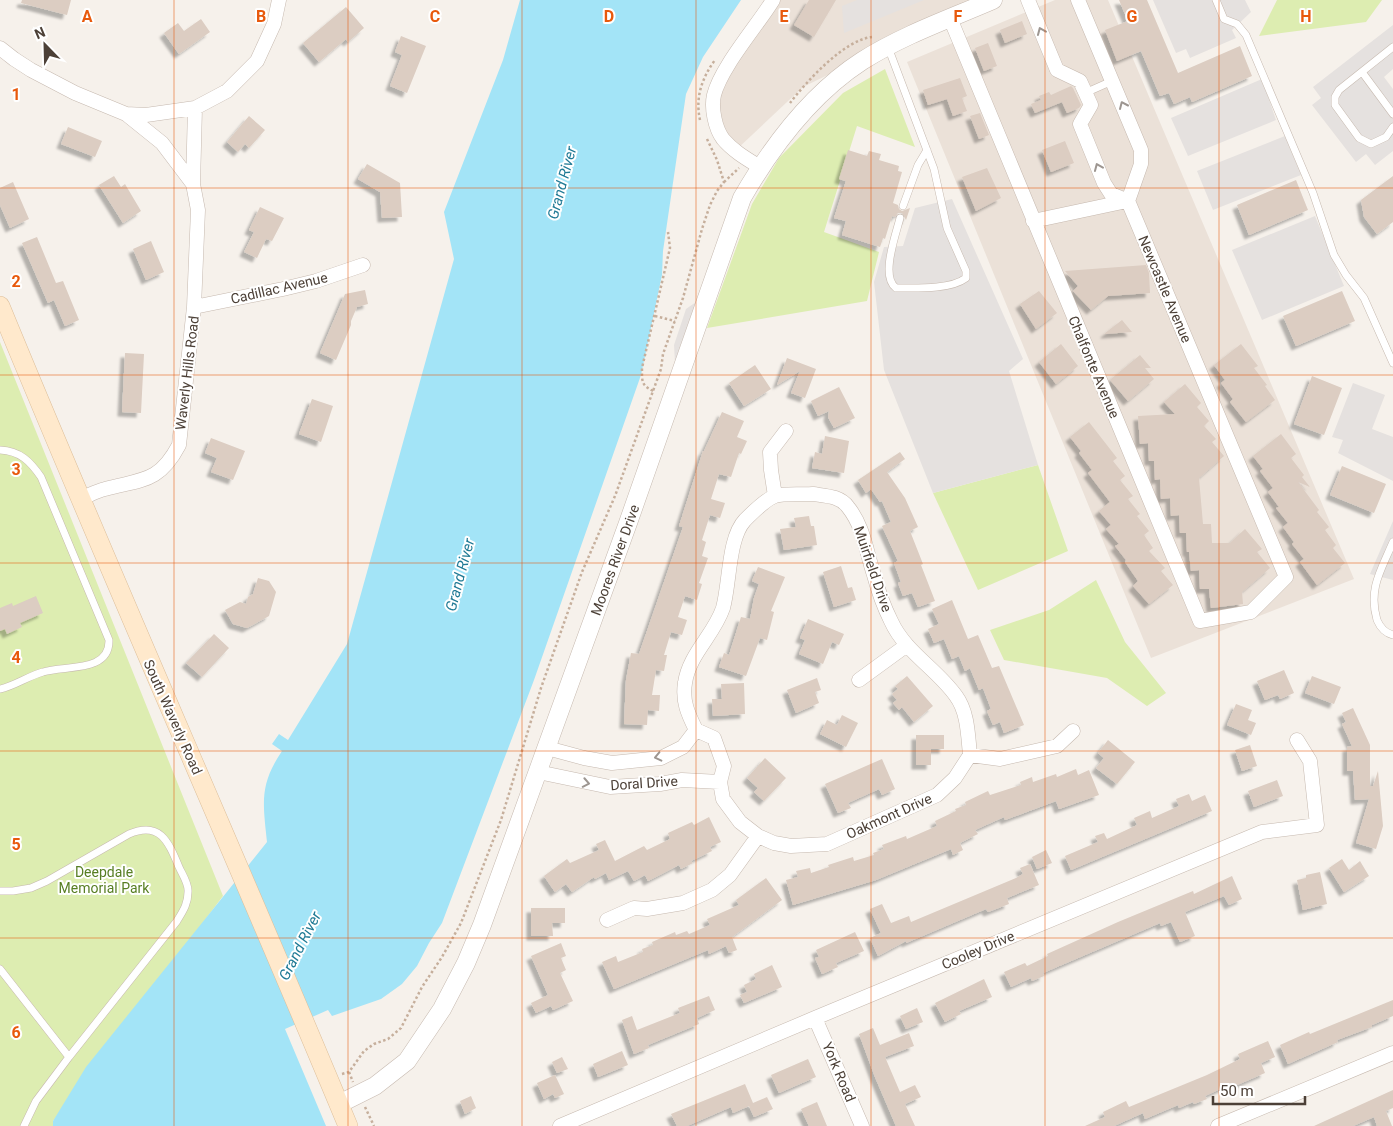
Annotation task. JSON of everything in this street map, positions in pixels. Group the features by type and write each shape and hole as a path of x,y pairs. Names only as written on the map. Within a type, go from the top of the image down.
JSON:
{"main road":[{"name":"South Waverly Road","path":"0,306 80,499 348,1126"}],"street":[{"path":"0,48 31,70 83,97 126,114 146,115 195,108 227,91 257,62 274,24 279,0"},
{"path":"760,167 735,150 723,138 717,125 713,106 718,84 728,66 773,0"},
{"name":"Moores River Drive","path":"339,1104 375,1086 407,1061 442,1008 466,963 547,748 742,198 760,167 797,119 829,86 861,62 887,47 993,0"},
{"path":"1028,0 1057,70 1080,81 1085,92 1090,105 1080,124 1104,183 1111,194 1128,200"},
{"path":"1078,0 1141,150 1141,164 1128,200"},
{"name":"Chalfonte Avenue","path":"950,18 1200,621 1251,612 1286,577"},
{"name":"Waverly Hills Road","path":"80,499 104,489 138,482 152,476 170,461 179,445 194,307 198,210 193,184 195,108"},
{"name":"Waverly Hills Road","path":"126,114 162,143 193,184"},
{"path":"1034,221 1128,200"},
{"name":"Newcastle Avenue","path":"1128,200 1286,577"},
{"name":"Cadillac Avenue","path":"194,307 316,281 363,265"},
{"path":"720,782 724,766 714,738 696,730 686,710 685,684 690,662 720,616 727,593 734,542 743,522 759,507 775,496 770,452 786,431"},
{"name":"Muirfield Drive","path":"775,496 813,494 835,497 848,505 862,529 874,575 891,623 907,645"},
{"path":"859,680 907,645 957,698 967,724 970,755 1000,759 1057,746 1073,731"},
{"name":"Doral Drive","path":"547,748 612,763 661,758 683,747 696,730"},
{"name":"Cooley Drive","path":"560,1126 1262,832 1318,825 1310,761 1297,740"},
{"name":"Oakmont Drive","path":"720,782 723,799 740,822 758,836 774,844 791,846 827,844 938,795 955,778 970,755"},
{"name":"Doral Drive","path":"538,772 610,787 660,784 682,780 720,782"},
{"path":"607,920 634,908 647,909 683,903 712,890 730,875 758,836"},
{"name":"York Road","path":"815,1018 862,1126"},
{"path":"1218,1126 1393,1053"}],"lane":[{"path":"1216,0 1224,19 1237,24 1246,35 1313,194 1334,255 1346,275 1364,298 1393,363"},
{"path":"887,47 934,169 947,228 966,272 966,278 949,286 896,288 891,284 889,267 900,218"},
{"path":"1393,47 1338,90 1335,97 1335,105 1359,138 1371,144 1386,137 1393,127"},
{"path":"1362,72 1393,114"},
{"path":"1085,92 1112,81"},
{"path":"903,206 918,165 927,150"},
{"path":"0,450 14,452 26,458 40,477 109,640 109,649 105,656 89,665 41,672 7,688 0,689"},
{"path":"1393,542 1374,588 1373,606 1379,626 1388,634 1393,635"},
{"path":"0,891 31,888 47,881 129,834 148,829 160,833 169,845 189,890 187,904 177,921 68,1058 36,1101 24,1126"},
{"path":"0,969 68,1058"}],"path":[{"path":"701,123 698,101 701,84 717,57"},
{"path":"327,1074 349,1072 364,1051 374,1044 388,1039 401,1028 422,987 461,923 501,820 542,688 582,572 615,496 653,392 710,205 724,182 718,160 711,150 706,137"},
{"path":"653,392 644,387 642,368 670,248 668,232"},
{"path":"655,316 675,321"}],"shaded area":[{"path":"773,0 993,0 885,47 803,87 735,151 717,125 714,96"},
{"path":"857,0 924,0 844,33 842,6"},
{"path":"1055,0 1108,0 1354,579 1151,658 907,62"},
{"path":"1153,0 1245,0 1251,12 1232,30 1236,38 1190,58 1186,49 1176,53"},
{"path":"1393,25 1393,69 1384,77 1393,89 1393,151 1375,165 1366,154 1356,162 1312,105 1321,98 1313,87"},
{"path":"1262,79 1276,120 1188,156 1171,118"},
{"path":"1285,136 1301,175 1213,210 1197,171"},
{"path":"952,199 1023,359 1009,371 1038,465 933,493 884,370 874,282 884,247 903,246 915,208"},
{"path":"1315,216 1344,286 1262,320 1232,250"},
{"path":"696,302 675,363 674,345 686,309"},
{"path":"1353,383 1385,395 1372,429 1393,437 1393,481 1338,453 1343,440 1332,437"},
{"path":"1393,521 1393,580 1370,574"}],"green space":[{"path":"1277,0 1382,0 1366,22 1259,36"},
{"path":"885,69 915,147 857,126 824,232 879,252 867,301 707,328 752,204 779,158 843,93"},
{"name":"Deepdale Memorial Park","path":"0,342 223,896 53,1121 53,1126 0,1126"},
{"path":"1038,465 1068,551 978,590 933,493"},
{"path":"1096,580 1125,642 1166,693 1147,706 1107,678 1004,660 990,630 1049,610"}],"water":[{"name":"Grand River","path":"520,0 741,0 703,57 686,94 663,251 662,275 641,375 534,680 442,923 417,966 402,984 381,999 332,1016 328,1010 285,1029 326,1126 53,1126 53,1121 86,1067 267,842 264,795 269,774 282,751 272,744 279,734 288,740 347,644 454,259 444,212 503,60"}],"building":[{"path":"22,0 71,0 67,15 21,3"},
{"path":"809,0 836,0 814,37 794,25"},
{"path":"1119,0 1147,0 1178,73 1240,46 1252,76 1192,102 1190,97 1174,104 1169,93 1160,96 1141,51 1117,61 1105,30 1128,21"},
{"path":"346,7 364,28 348,42 346,39 319,62 303,43"},
{"path":"201,19 210,32 179,54 164,33 178,23 184,31"},
{"path":"1022,21 1027,34 1005,43 1000,30"},
{"path":"401,36 426,46 407,93 390,86 402,55 395,52"},
{"path":"988,43 997,66 984,71 975,48"},
{"path":"960,78 967,96 962,98 967,111 953,116 947,99 928,105 923,90"},
{"path":"1071,86 1081,105 1079,108 1067,113 1062,102 1035,113 1031,104 1041,100 1039,96 1049,92 1051,95"},
{"path":"980,113 989,135 979,139 970,116"},
{"path":"249,116 265,130 249,148 245,144 238,152 227,142"},
{"path":"68,127 102,141 95,157 61,144"},
{"path":"1065,141 1074,163 1051,172 1042,150"},
{"path":"848,150 867,156 869,151 881,154 879,160 899,166 898,171 902,172 893,203 898,205 902,211 910,208 906,220 902,213 898,213 895,217 892,216 885,239 883,238 880,247 842,235 846,221 834,218 846,181 839,179"},
{"path":"367,164 400,183 402,217 382,218 380,192 358,179"},
{"path":"987,168 1001,198 976,211 962,177"},
{"path":"114,176 121,187 125,184 141,211 123,223 99,185"},
{"path":"1393,176 1393,222 1377,234 1364,217 1361,200"},
{"path":"1296,180 1308,210 1249,235 1237,205"},
{"path":"13,182 29,219 10,228 0,205 0,188"},
{"path":"260,207 284,218 272,241 266,239 257,258 244,252 254,232 249,230"},
{"path":"37,237 56,283 63,281 79,320 65,326 54,300 48,303 22,243"},
{"path":"151,241 164,272 146,280 133,249"},
{"path":"1146,265 1149,273 1150,293 1108,296 1091,310 1073,291 1078,286 1065,271"},
{"path":"365,290 368,304 357,307 336,360 320,353 345,294"},
{"path":"1039,291 1057,313 1036,329 1020,304"},
{"path":"1342,291 1355,321 1296,346 1283,316"},
{"path":"1122,320 1132,332 1104,334"},
{"path":"1061,344 1078,366 1056,384 1039,362"},
{"path":"1241,344 1258,366 1254,368 1267,385 1265,386 1275,400 1246,422 1230,402 1233,399 1221,383 1225,380 1214,365"},
{"path":"125,353 144,354 141,413 122,412"},
{"path":"1140,355 1151,368 1145,368 1154,379 1128,401 1110,380"},
{"path":"787,358 816,369 805,398 791,393 800,371 777,385"},
{"path":"755,365 771,389 744,406 729,383"},
{"path":"1312,376 1342,388 1324,435 1294,424"},
{"path":"1185,384 1201,403 1197,407 1209,421 1204,426 1216,439 1212,442 1224,456 1199,478 1203,524 1211,524 1212,543 1230,543 1245,529 1262,549 1257,552 1270,568 1242,592 1243,604 1211,608 1209,589 1200,589 1199,570 1191,571 1186,533 1180,533 1179,515 1171,516 1170,498 1161,499 1160,479 1155,480 1154,461 1149,461 1148,443 1140,444 1138,416 1175,414 1164,402"},
{"path":"839,387 855,418 834,428 828,417 829,411 818,416 811,401"},
{"path":"312,399 333,406 321,442 299,434"},
{"path":"722,412 744,421 737,437 747,441 741,454 739,453 731,477 719,474 711,499 725,503 720,518 710,515 702,540 706,542 702,556 708,558 699,583 702,584 697,600 685,596 678,617 687,620 682,635 671,632 664,655 667,655 664,671 656,670 652,695 660,695 659,711 648,710 647,725 624,724 626,680 631,653 639,654 683,527 679,526 703,451"},
{"path":"1089,422 1117,458 1113,461 1125,476 1120,480 1133,496 1128,499 1140,514 1137,516 1149,531 1144,535 1153,548 1149,551 1165,568 1161,571 1173,585 1149,604 1133,586 1138,581 1125,562 1126,560 1115,546 1119,544 1106,529 1111,525 1099,511 1110,502 1088,473 1092,470 1070,437"},
{"path":"1281,434 1296,454 1291,458 1304,475 1302,477 1310,487 1298,482 1329,527 1325,530 1336,545 1333,548 1345,563 1317,585 1300,562 1304,559 1292,544 1294,542 1283,527 1288,523 1276,508 1279,507 1268,492 1273,488 1260,471 1263,469 1253,456"},
{"path":"825,436 849,441 844,473 812,468 815,452 822,454"},
{"path":"211,438 245,451 233,480 211,472 217,458 205,453"},
{"path":"900,452 905,459 887,472 905,498 918,527 910,531 935,601 918,607 912,593 903,596 898,583 901,582 894,563 898,561 882,526 891,522 882,501 880,502 871,489 866,493 858,480"},
{"path":"1342,466 1386,484 1374,513 1330,495"},
{"path":"809,516 811,526 814,526 817,545 784,550 780,529 796,527 794,518"},
{"path":"841,566 848,588 852,587 856,600 834,607 823,572"},
{"path":"758,567 785,577 771,611 774,612 767,640 760,638 746,676 719,667 724,653 729,655 741,617 750,619 759,584 752,581"},
{"path":"258,578 269,581 276,592 269,616 247,628 233,624 225,610 240,602 246,604 248,597 253,594"},
{"path":"36,596 43,613 20,623 22,627 7,634 5,629 0,631 0,608 12,603 13,606"},
{"path":"952,600 968,639 978,635 992,668 999,666 1024,725 1004,733 1000,722 993,725 987,711 991,709 983,688 979,690 970,668 965,671 959,656 952,659 944,639 934,643 928,629 939,624 932,609"},
{"path":"808,619 844,634 839,645 832,642 823,664 799,654 805,640 800,638"},
{"path":"214,634 229,648 202,677 186,663"},
{"path":"1284,670 1294,693 1280,699 1278,695 1265,700 1257,681"},
{"path":"907,676 933,706 914,722 902,707 899,710 893,703 897,700 892,694 898,689 895,686"},
{"path":"1312,676 1341,687 1334,704 1305,693"},
{"path":"817,678 821,690 815,692 819,703 796,713 787,690"},
{"path":"744,683 745,714 713,716 712,699 722,699 721,684"},
{"path":"1236,704 1252,710 1248,720 1256,723 1251,735 1227,725"},
{"path":"1353,708 1370,745 1370,786 1373,786 1378,771 1383,826 1376,849 1356,843 1369,799 1355,800 1353,771 1347,771 1347,747 1352,746 1342,724 1346,722 1342,713"},
{"path":"842,715 858,723 846,747 820,734 827,720 837,725"},
{"path":"916,735 944,735 944,749 931,749 931,765 916,765"},
{"path":"1108,740 1135,762 1117,784 1096,768 1104,758 1098,753"},
{"path":"1250,745 1257,766 1242,771 1235,750"},
{"path":"765,758 786,778 764,801 754,792 758,788 747,778"},
{"path":"882,759 895,789 882,795 879,789 848,803 851,808 838,813 825,784"},
{"path":"1076,769 1078,775 1089,770 1099,795 1059,809 1056,801 1005,820 1004,817 975,830 978,834 960,843 963,850 953,855 951,849 876,880 793,905 786,880 798,877 796,871 810,868 811,873 853,857 854,861 874,855 873,853 884,849 882,845 906,836 907,839 937,826 935,821 966,805 965,802 988,791 990,795 1021,785 1020,782 1032,777 1033,782 1056,774 1057,777"},
{"path":"1277,780 1283,796 1254,807 1248,791"},
{"path":"1189,794 1192,801 1205,795 1212,811 1071,870 1065,856 1098,842 1095,836 1104,833 1107,839 1137,825 1134,818 1150,811 1152,818 1179,806 1176,799"},
{"path":"709,817 721,842 710,847 712,851 691,861 693,863 681,869 679,865 648,881 645,875 634,881 628,871 609,880 606,873 595,879 594,877 572,892 566,884 555,892 544,876 567,859 570,863 599,850 596,844 605,840 615,861 644,846 647,850 670,839 668,833 692,822 694,825"},
{"path":"1046,850 1052,863 1037,869 1032,857"},
{"path":"1342,859 1349,870 1360,861 1369,876 1344,892 1329,868"},
{"path":"1030,864 1039,885 1007,898 1009,904 988,912 986,909 906,943 906,941 878,956 870,938 881,933 870,909 882,904 891,923 909,916 911,922 1016,878 1023,874 1020,868"},
{"path":"1320,872 1327,904 1303,910 1297,880 1306,878 1306,875"},
{"path":"1232,876 1242,899 1229,905 1224,896 1185,912 1195,936 1180,942 1171,922 1161,926 1160,923 1043,973 1044,976 1032,981 1031,978 1011,987 1004,972 1025,963 1027,966 1048,956 1047,954 1118,922 1193,891 1194,894"},
{"path":"766,878 782,900 732,937 737,950 729,953 726,946 709,954 708,950 614,989 602,962 616,956 618,962 643,952 642,949 653,945 652,942 675,932 676,935 687,931 689,934 710,925 707,919 739,905 736,900"},
{"path":"531,908 565,908 565,923 552,923 553,936 531,936"},
{"path":"855,932 864,951 836,963 838,967 822,974 815,958 819,957 816,950"},
{"path":"561,943 566,956 561,958 566,970 560,973 573,1001 553,1010 551,1006 536,1013 531,1003 548,995 531,956"},
{"path":"772,965 782,987 744,1003 740,995 747,992 744,985 756,979 754,974"},
{"path":"984,979 992,997 959,1011 961,1014 945,1022 935,1003"},
{"path":"709,996 715,1010 697,1018 699,1024 648,1045 649,1048 634,1054 622,1020 632,1016 637,1030 680,1013 678,1008"},
{"path":"1393,1000 1393,1016 1288,1064 1280,1045"},
{"path":"917,1008 923,1022 906,1029 900,1016"},
{"path":"873,1028 880,1045 909,1033 914,1046 885,1057 900,1092 915,1085 921,1097 905,1104 915,1126 896,1126 875,1077 859,1034"},
{"path":"1268,1041 1275,1057 1261,1063 1265,1073 1230,1088 1229,1085 1205,1096 1207,1099 1194,1104 1193,1102 1179,1108 1178,1105 1145,1119 1143,1113 1114,1126 1085,1126 1105,1117 1103,1112 1126,1101 1129,1107 1207,1075 1240,1059 1238,1054"},
{"path":"622,1051 628,1065 598,1077 593,1064"},
{"path":"562,1057 568,1069 557,1073 552,1062"},
{"path":"808,1059 816,1077 779,1093 771,1075"},
{"path":"555,1075 564,1094 555,1098 553,1094 544,1099 537,1083"},
{"path":"745,1084 753,1103 767,1097 773,1109 754,1117 749,1106 733,1113 731,1107 687,1126 677,1126 671,1114"},
{"path":"1393,1090 1393,1108 1386,1111 1392,1126 1377,1126 1374,1117 1353,1126 1314,1126"},
{"path":"471,1096 476,1108 465,1114 460,1101"},
{"path":"817,1102 827,1126 809,1126 801,1109"}]}
